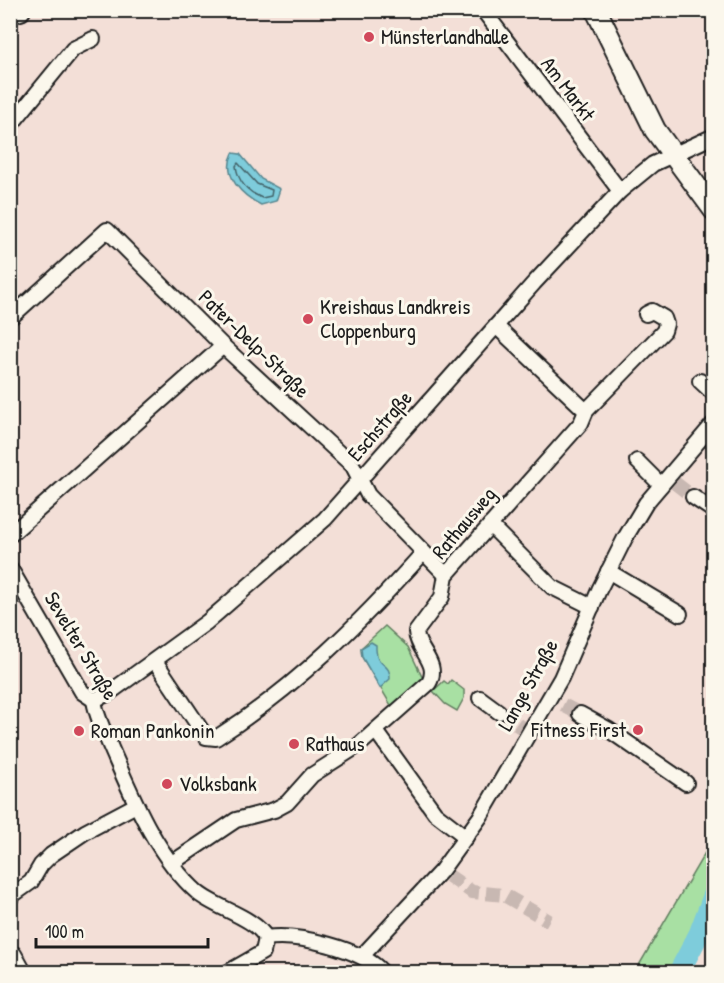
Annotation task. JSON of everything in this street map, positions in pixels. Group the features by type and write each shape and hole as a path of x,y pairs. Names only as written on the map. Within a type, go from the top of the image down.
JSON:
{"street":[{"path":"10,13 20,10"},
{"name":"Am Markt","path":"483,10 620,191"},
{"path":"596,10 655,130 714,210"},
{"path":"10,126 73,49 93,39"},
{"name":"Eschstraße","path":"94,700 155,660 266,572 360,481 496,326 620,191 644,171 714,136"},
{"name":"Pater-Delp-Straße","path":"10,318 107,230 224,346 353,466 368,495 446,575"},
{"name":"Rathausweg","path":"172,862 236,820 274,810 286,803 312,775 376,731 432,678 431,665 416,639 416,632 442,597 446,575 581,423 586,411 664,331 666,324 664,318 652,311 646,314"},
{"path":"496,326 586,411"},
{"path":"10,535 224,346"},
{"path":"700,381 714,394"},
{"name":"Lange Straße","path":"362,956 445,873 480,817 526,730 557,702 592,607 625,538 714,423"},
{"path":"637,461 668,482"},
{"path":"693,497 714,511"},
{"path":"490,525 552,587 592,607"},
{"path":"155,660 203,732 212,739 238,724 328,653 423,553"},
{"name":"Sevelter Straße","path":"10,568 82,692 94,700 136,805 172,862 200,894 258,927 266,938"},
{"path":"608,571 680,614"},
{"path":"480,698 499,712"},
{"path":"579,714 609,730 686,783"},
{"path":"376,731 435,813 466,837"},
{"path":"10,897 31,882 41,865 51,855 136,805"},
{"path":"228,972 263,952 266,938 300,938 362,956 382,972"},
{"path":"14,954 24,972"}],"green space":[{"path":"385,626 408,647 423,679 417,688 392,707 362,657 361,648"},
{"path":"451,680 464,690 464,698 457,711 445,704 433,691 444,681 448,684"},
{"path":"713,839 713,882 689,947 673,972 635,972"}],"water":[{"path":"233,153 240,154 261,179 280,189 276,201 261,205 241,191 230,170"},
{"path":"371,642 376,645 376,653 380,662 390,673 390,679 380,688 362,657 361,648"}],"waterway":[{"path":"679,972 699,934 714,894"}],"tunnel":[{"path":"675,483 693,497"},
{"path":"563,705 580,714"},
{"path":"499,712 522,728"},
{"path":"449,876 472,892 504,895 549,921"}],"place":[{"name":"Münsterlandhalle","path":"369,37"},
{"name":"Kreishaus Landkreis Cloppenburg","path":"308,319"},
{"name":"Fitness First","path":"638,730"},
{"name":"Roman Pankonin","path":"79,731"},
{"name":"Rathaus","path":"294,744"},
{"name":"Volksbank","path":"167,784"}]}
